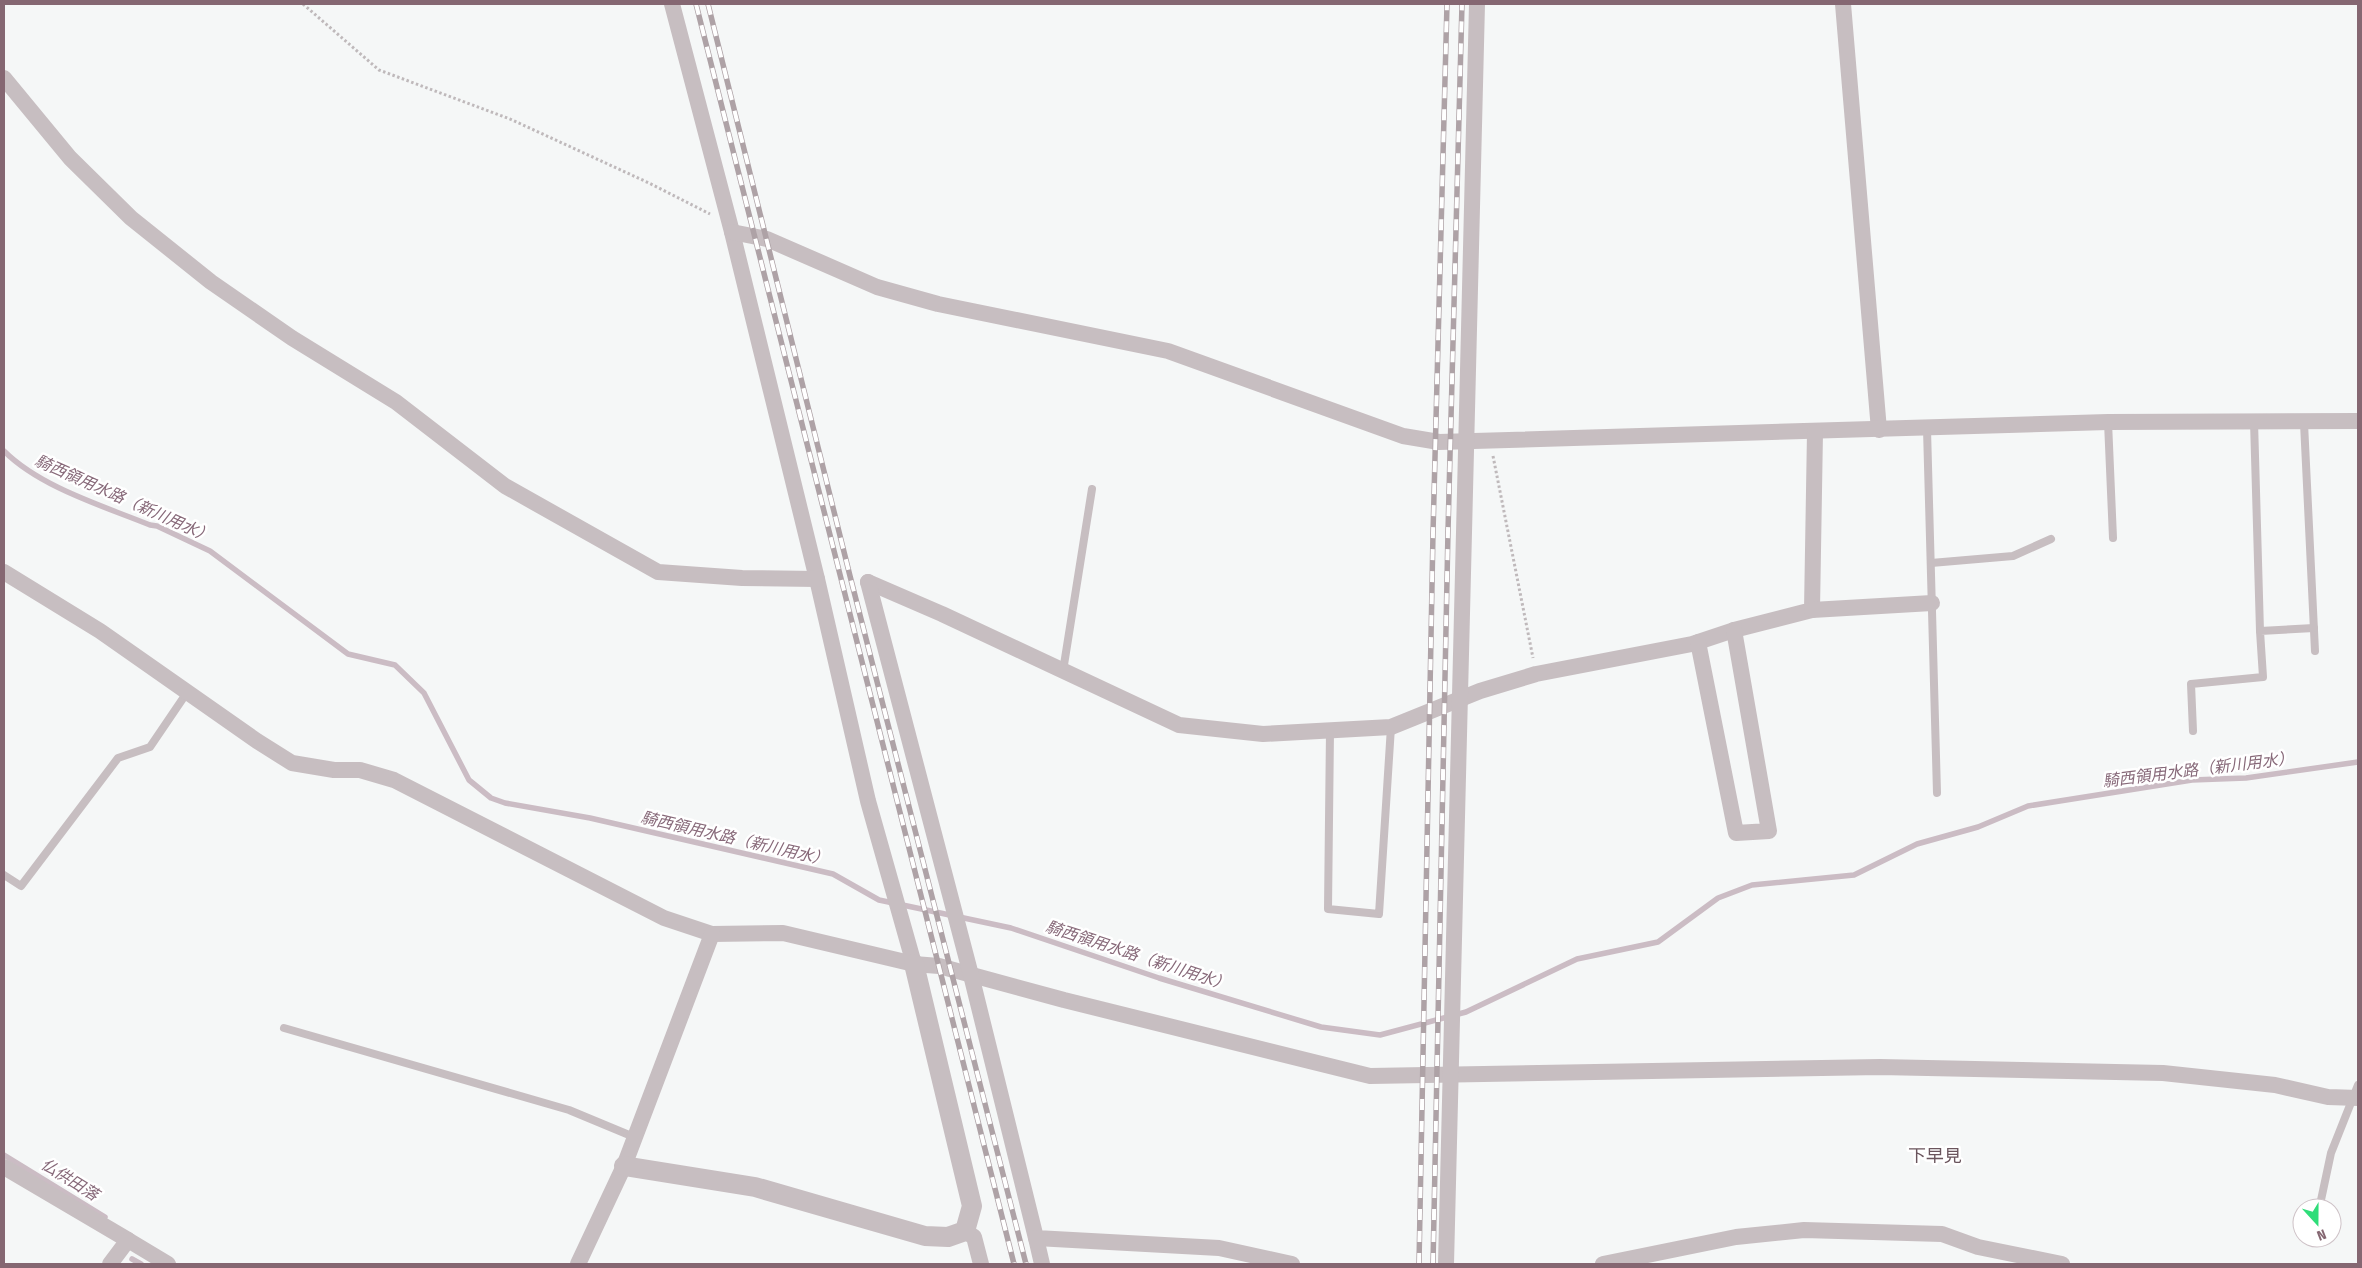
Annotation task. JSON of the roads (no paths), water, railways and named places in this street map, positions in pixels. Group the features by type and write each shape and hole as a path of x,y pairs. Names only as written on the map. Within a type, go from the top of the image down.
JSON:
{"street":[{"path":"672,4 732,232 817,579 868,801 914,964 972,1206 965,1231"},
{"path":"1446,1264 1454,1005 1477,4"},
{"path":"1843,4 1879,430"},
{"path":"4,78 70,158 131,218 211,282 292,338 396,402 505,486 658,572 742,578 817,579"},
{"path":"732,232 767,239 877,287 938,304 1168,351 1403,436 1439,442 1927,429 2108,422 2254,421 2304,423 2358,421"},
{"path":"1812,610 1815,432"},
{"path":"4,572 100,631 257,741 292,763 334,770 360,770 394,780 664,918 712,934 783,933 914,964 939,966 1064,1000 1370,1076 1880,1067 2163,1073 2275,1085 2328,1097 2356,1094"},
{"path":"1042,1264 971,975 868,582 942,614 1179,725 1263,734 1391,727 1460,699 1536,674 1698,642 1734,630 1812,610 1932,603"},
{"path":"1698,642 1736,833 1769,831 1734,630"},
{"path":"578,1264 624,1166 712,934"},
{"path":"624,1166 755,1187 925,1236 948,1237 965,1231"},
{"path":"4,1167 168,1264"},
{"path":"1603,1264 1736,1237 1804,1230 1942,1234 1978,1247 2062,1264"},
{"path":"965,1231 974,1237 981,1264"},
{"path":"1036,1238 1219,1248 1292,1264"},
{"path":"110,1264 128,1240"}],"lane":[{"path":"2193,731 2191,684 2263,677 2254,421"},
{"path":"2108,422 2113,538"},
{"path":"2304,423 2315,651"},
{"path":"1927,429 1937,793"},
{"path":"1063,671 1092,488"},
{"path":"1930,563 2013,556 2051,539"},
{"path":"2260,631 2314,628"},
{"path":"4,875 21,886 118,758 150,747 188,691"},
{"path":"1330,731 1328,909 1379,914 1391,727"},
{"path":"284,1028 569,1110 634,1137"},
{"path":"2321,1198 2331,1153 2356,1094"}],"waterway":[{"name":"騎西領用水路（新川用水）","path":"4,451 35,475 54,485 93,503 157,526 210,551 348,654 395,665 424,693 469,780 491,798 505,803 590,818 833,874 879,900 1011,928 1159,978 1321,1027 1380,1035 1466,1012 1577,959 1658,942 1718,898 1752,885 1854,875 1917,844 1978,827 2028,806 2192,780 2246,778 2358,762"},
{"name":"仏供田落","path":"4,1155 105,1217"},
{"name":"仏供田落","path":"132,1259 141,1264"}],"railway":[{"path":"696,4 1014,1264"},
{"path":"708,4 850,576 1026,1264"},
{"path":"1419,1264 1433,533 1447,4"},
{"path":"1433,1264 1448,531 1462,4"}],"district":[{"name":"下早見","path":"1935,1156"}]}
